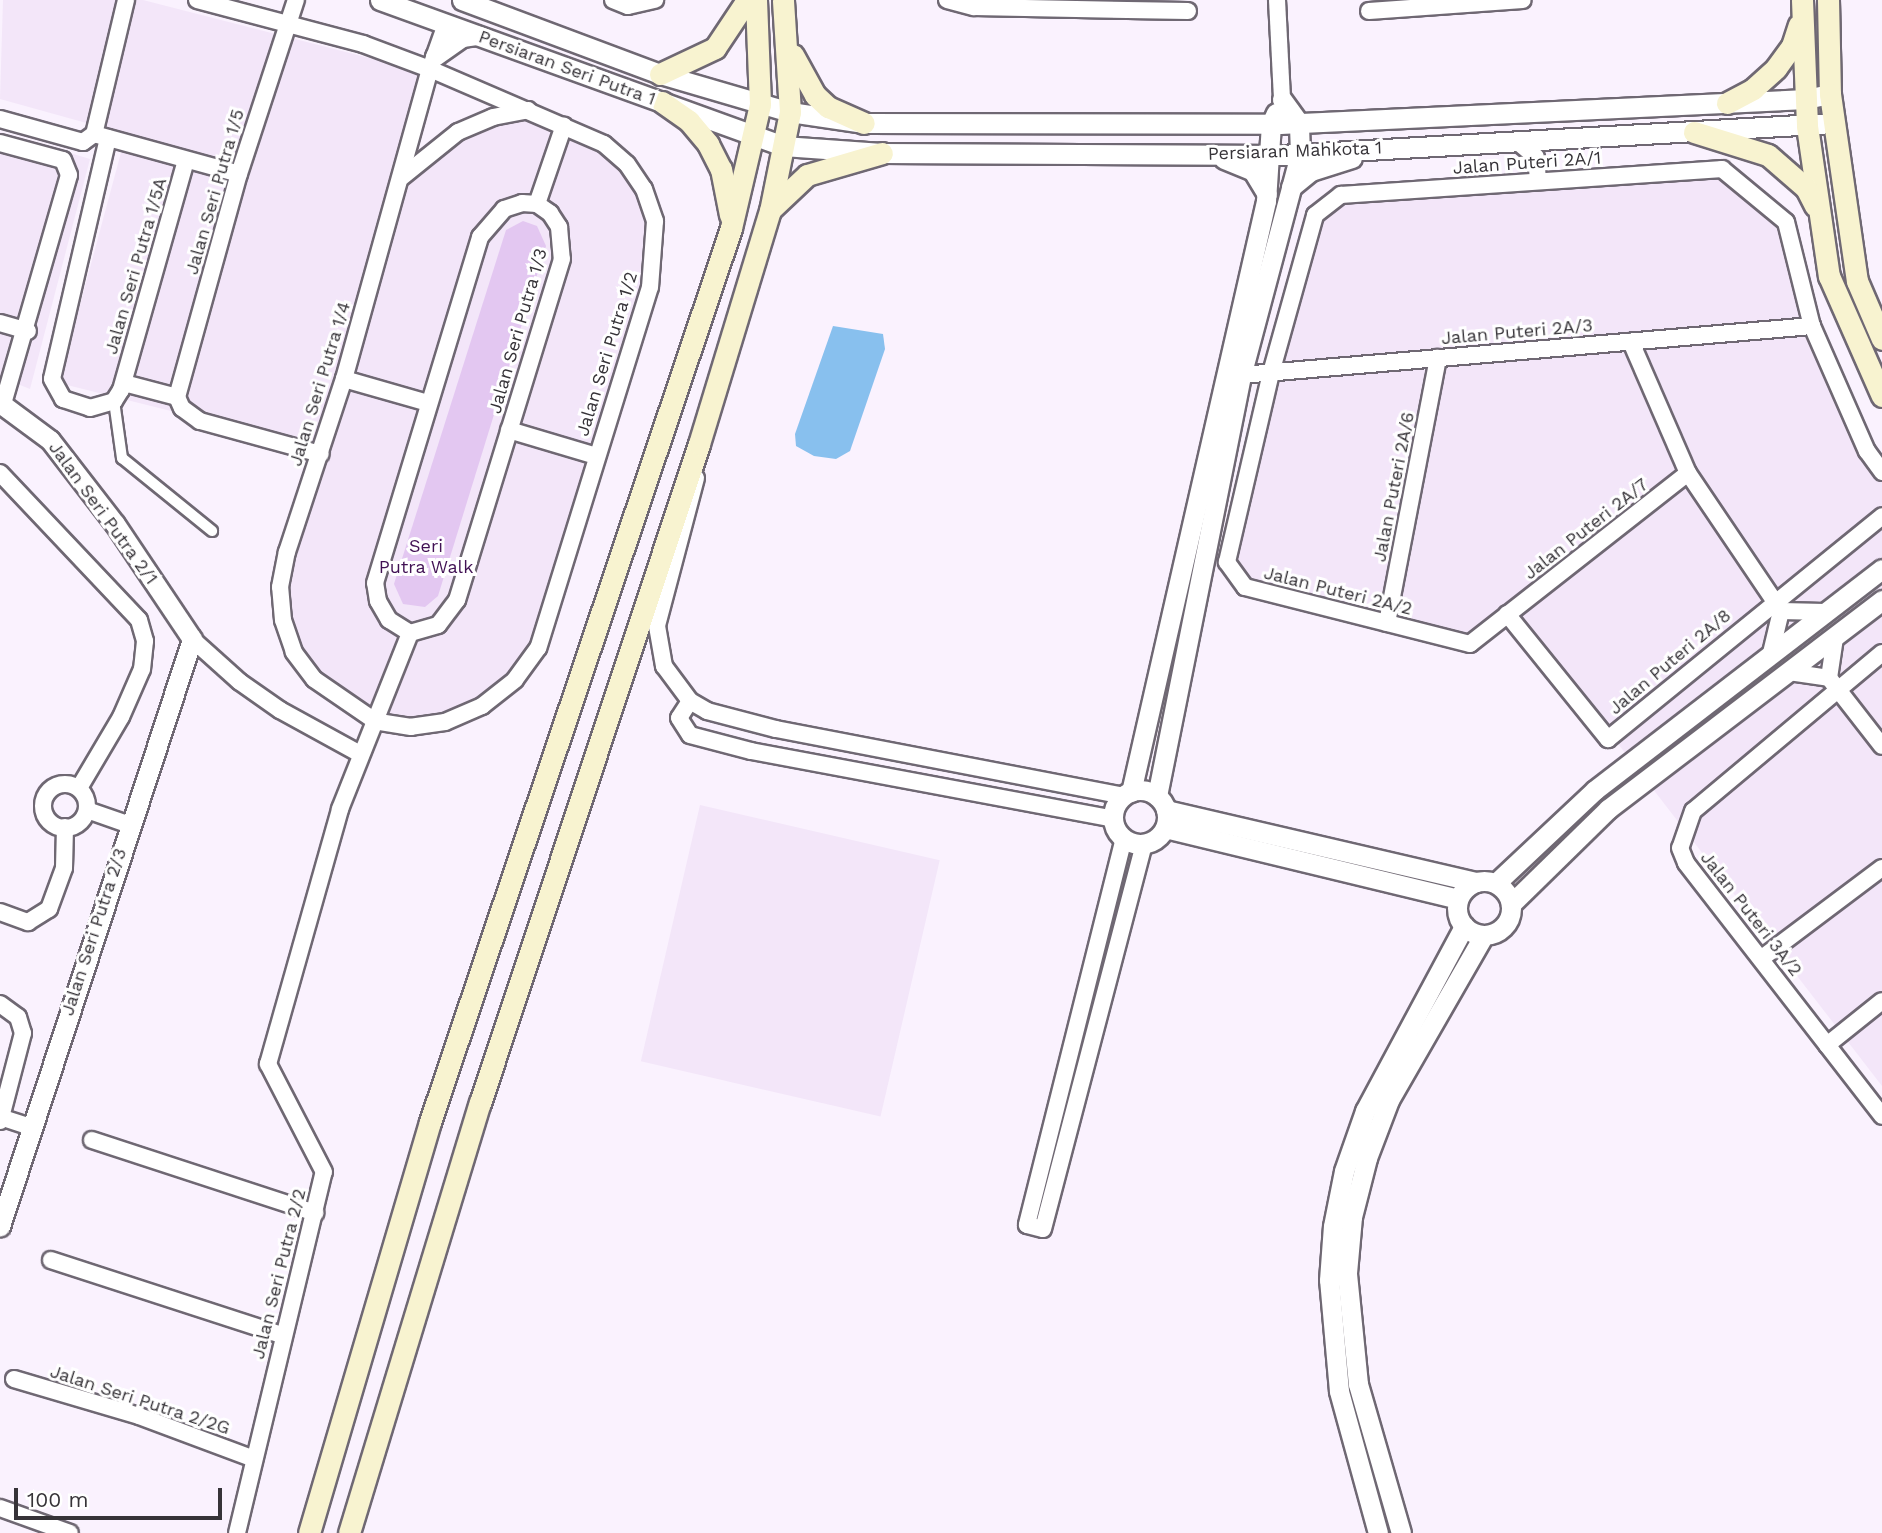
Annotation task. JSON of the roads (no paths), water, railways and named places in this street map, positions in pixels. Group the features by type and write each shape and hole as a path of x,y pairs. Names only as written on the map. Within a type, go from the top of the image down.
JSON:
{"main road":[{"path":"660,74 715,48 732,29 747,0"},
{"path":"309,1533 430,1122 731,228 754,139 760,104 756,0"},
{"path":"349,1533 480,1103 699,444 770,211 790,112 783,0"},
{"path":"1828,0 1830,94 1857,281 1882,339"},
{"path":"1802,7 1807,126 1829,276 1882,396"},
{"path":"1727,103 1753,89 1776,68 1792,46 1802,7"},
{"path":"786,26 795,61 815,95 828,107 864,123"},
{"path":"662,102 689,121 708,144 727,191 731,228"},
{"path":"1694,132 1768,155 1805,188 1821,217"},
{"path":"770,211 807,175 882,153"}],"street":[{"path":"126,0 52,379 63,399 90,408 114,401 122,458 212,531"},
{"name":"Jalan Seri Putra 1/2","path":"197,0 433,62 528,110 604,144 627,164 644,189 655,221 650,287 596,456 554,606 538,648 515,680 482,706 445,722 411,727 374,721"},
{"name":"Jalan Seri Putra 1/5","path":"177,397 239,174 296,0"},
{"name":"Persiaran Seri Putra 1","path":"380,0 662,102 754,139 783,146"},
{"name":"Persiaran Seri Putra 1","path":"462,0 660,74 790,112"},
{"path":"613,0 628,6 655,0"},
{"path":"947,0 958,6 1142,5 1188,11"},
{"path":"1124,838 1027,1225 1043,1229 1144,844 1163,811 1233,376 1267,194 1271,124 1282,100 1277,0"},
{"path":"1369,11 1418,4 1523,0"},
{"path":"446,24 481,7"},
{"path":"420,14 431,33 433,62"},
{"name":"Jalan Seri Putra 1/4","path":"374,721 314,680 294,652 283,620 280,587 287,552 344,379 446,24"},
{"path":"433,62 462,37 476,35"},
{"name":"Persiaran Mahkota 1","path":"790,112 864,123 1271,124 1805,99 1830,94"},
{"path":"1113,819 1128,794 1233,376 1300,154 1298,123 1282,100"},
{"path":"400,179 458,132 493,117 528,110"},
{"path":"0,120 83,142 101,136 239,174"},
{"name":"Persiaran Mahkota 1","path":"783,146 882,153 1271,155 1834,123"},
{"path":"410,633 389,620 377,601 375,583 428,403 480,237 504,209 537,204 564,125"},
{"path":"1536,157 1570,139"},
{"path":"1518,142 1536,157 1538,180"},
{"path":"0,143 62,160 69,175 28,331 2,403"},
{"path":"1291,187 1311,171 1380,149"},
{"path":"1210,154 1253,172 1267,194"},
{"name":"Jalan Seri Putra 1/5A","path":"114,401 124,383 186,160"},
{"name":"Jalan Puteri 2A/1","path":"1271,373 1315,215 1341,195 1722,169 1786,222 1812,326"},
{"name":"Jalan Seri Putra 1/3","path":"410,633 438,625 450,614 562,259 559,227 537,204"},
{"path":"0,323 28,331"},
{"path":"1812,326 1867,451 1882,472"},
{"name":"Jalan Puteri 2A/3","path":"1233,376 1812,326"},
{"path":"1631,342 1688,473 1777,606 1771,653"},
{"name":"Jalan Puteri 2A/6","path":"1387,623 1438,358"},
{"name":"Jalan Puteri 2A/2","path":"1271,373 1227,562 1245,587 1470,644 1507,614"},
{"path":"344,379 428,403"},
{"path":"124,383 177,397 182,408 200,421 321,454"},
{"name":"Jalan Seri Putra 2/1","path":"2,403 50,440 115,524 192,639"},
{"path":"509,430 596,456"},
{"path":"699,444 696,485 657,626 664,666 690,701 707,712 776,729 1128,794 1163,811 1458,899"},
{"path":"0,473 139,620 145,641 142,669 121,717 79,788"},
{"name":"Jalan Puteri 2A/7","path":"1507,614 1688,473"},
{"name":"Jalan Puteri 2A/8","path":"1507,614 1608,739 1777,606 1882,516"},
{"path":"1163,811 1476,882 1496,883 1595,790 1882,569"},
{"path":"1401,1533 1357,1384 1347,1273 1352,1217 1367,1158 1389,1100 1484,935 1507,922 1511,904 1608,809 1882,600"},
{"path":"1777,606 1825,612"},
{"name":"Jalan Seri Putra 2/2","path":"237,1533 282,1335 315,1213 321,1163 268,1064 285,993 359,754 410,633"},
{"path":"1833,684 1835,638"},
{"path":"192,639 280,710 359,754"},
{"name":"Jalan Seri Putra 2/3","path":"0,1226 30,1127 192,639"},
{"name":"Jalan Puteri 3A/2","path":"1882,653 1833,684 1693,811 1685,827 1680,848 1686,863 1882,1116"},
{"path":"1789,672 1833,684 1882,746"},
{"path":"690,701 679,718 690,735 751,751 1113,819 1124,838 1144,844"},
{"path":"65,827 46,816 46,795 65,784 79,788"},
{"path":"79,788 87,810"},
{"path":"87,810 130,825"},
{"path":"65,827 81,820 87,810"},
{"path":"0,912 28,922 48,909 65,868 65,827"},
{"path":"1762,958 1882,868"},
{"path":"1476,882 1458,899 1457,914 1464,926 1484,935"},
{"path":"1496,883 1511,904"},
{"path":"1378,1533 1353,1450 1336,1368 1329,1280 1333,1226 1344,1171 1364,1111 1464,926"},
{"path":"1827,1045 1882,1002"},
{"path":"0,1004 18,1017 23,1033 0,1118 30,1127"},
{"path":"92,1140 315,1213"},
{"path":"51,1260 282,1335"},
{"name":"Jalan Seri Putra 2/2G","path":"14,1379 139,1416 254,1459"},
{"path":"0,1508 70,1533"}],"water":[{"path":"833,326 883,334 885,349 850,451 836,459 814,456 796,446 795,434"}],"park label":[{"name":"Seri Putra Walk","path":"426,557"}]}
